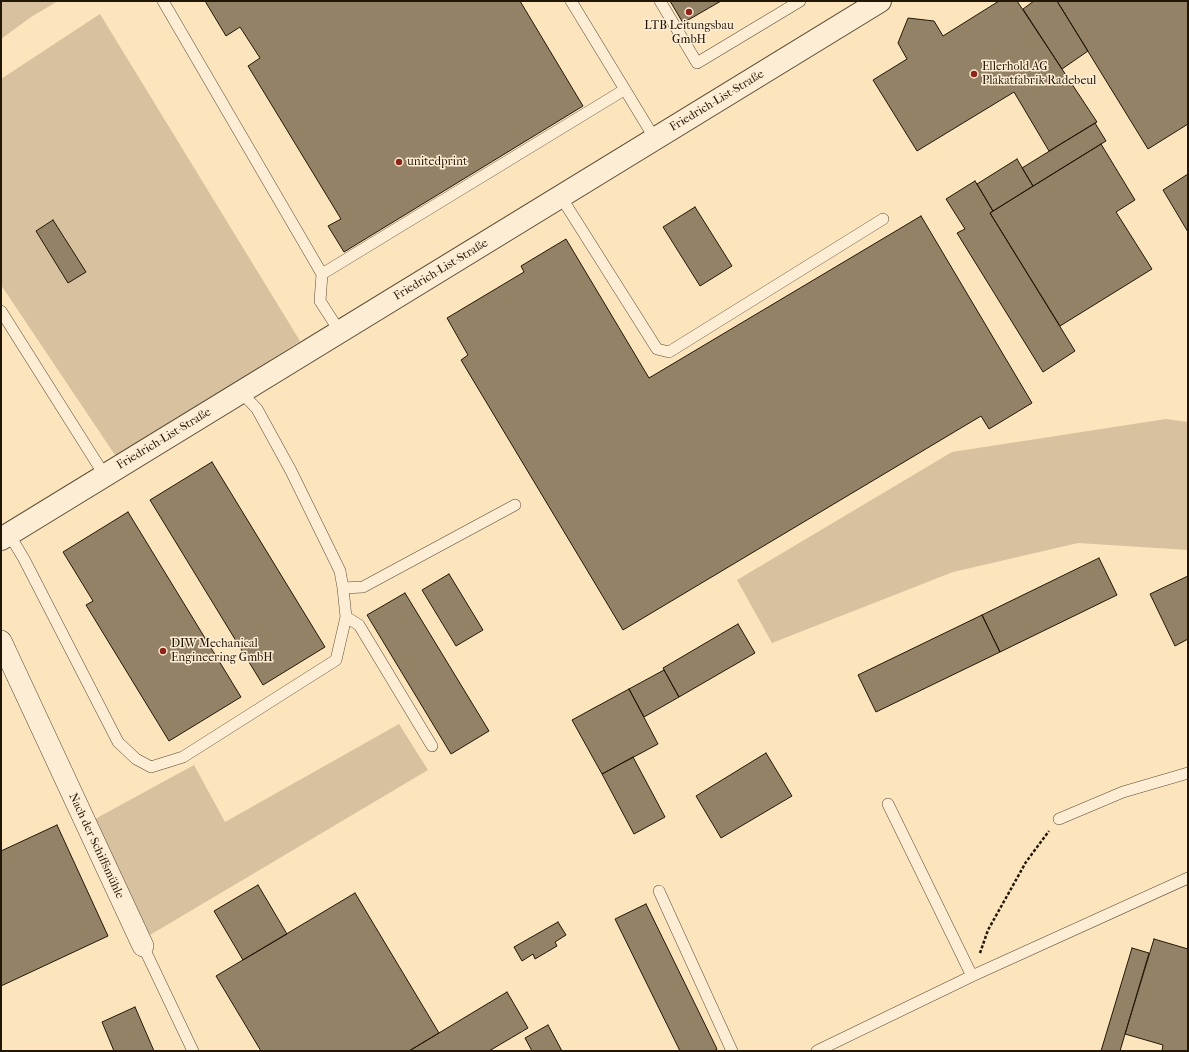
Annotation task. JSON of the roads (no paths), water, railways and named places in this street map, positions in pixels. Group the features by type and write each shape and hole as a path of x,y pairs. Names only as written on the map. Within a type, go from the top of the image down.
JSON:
{"street":[{"name":"Friedrich-List-Straße","path":"5,537 880,1"},
{"name":"Nach der Schiffsmühle","path":"1,641 143,946"}],"lane":[{"path":"163,1 322,274 320,302 340,332"},
{"path":"571,1 655,139"},
{"path":"660,1 697,63 800,1"},
{"path":"322,274 624,90"},
{"path":"561,197 657,349 669,352 883,219"},
{"path":"1,311 105,476"},
{"path":"5,537 24,559 118,742 136,759 151,767 183,757 336,660 346,617 340,571 291,472 257,409 241,392"},
{"path":"343,588 363,587 515,505"},
{"path":"346,617 359,625 432,746"},
{"path":"1059,818 1123,792 1188,773"},
{"path":"888,804 972,976"},
{"path":"817,1051 972,976 1188,878"},
{"path":"659,891 732,1051"},
{"name":"Nach der Schiffsmühle","path":"143,946 193,1051"}],"place":[{"name":"LTB Leitungsbau GmbH","path":"689,12"},
{"name":"Ellerhold AG Plakatfabrik Radebeul","path":"974,74"},
{"name":"unitedprint","path":"399,162"},
{"name":"DIW Mechanical Engineering GmbH","path":"163,651"}]}
